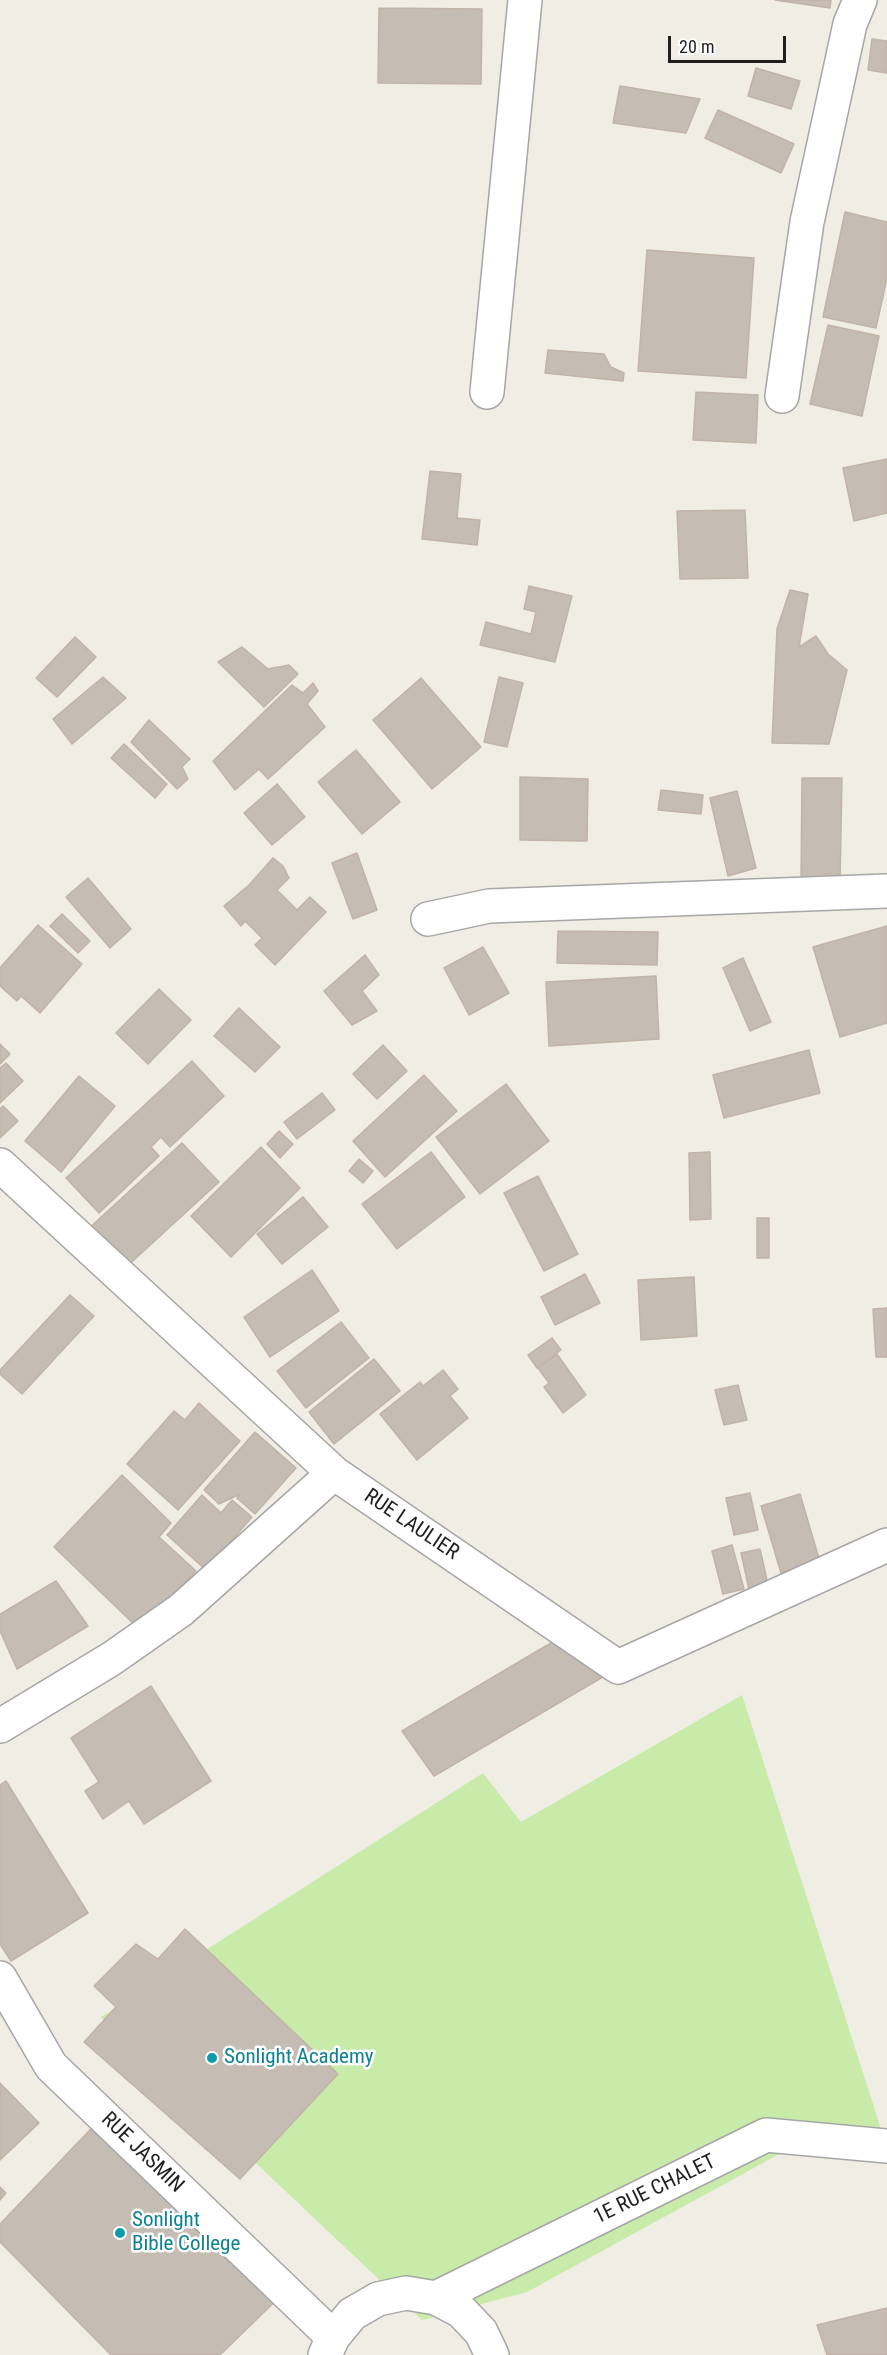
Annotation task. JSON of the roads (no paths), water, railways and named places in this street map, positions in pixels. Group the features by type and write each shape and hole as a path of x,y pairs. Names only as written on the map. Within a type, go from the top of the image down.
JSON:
{"street":[{"path":"487,392 525,0"},
{"path":"782,396 807,222 850,24 860,0"},
{"path":"428,919 489,906 887,891"},
{"name":"RUE LAULIER","path":"0,1166 334,1473 618,1668 887,1545"},
{"path":"0,1726 111,1659 181,1610 334,1473"},
{"name":"RUE JASMIN","path":"0,1978 51,2066 329,2346"},
{"name":"1E RUE CHALET","path":"436,2298 766,2135 887,2146"},
{"path":"329,2346 352,2314 378,2299 406,2293 436,2298 461,2311 481,2332 492,2355"}],"place":[{"name":"Sonlight Academy","path":"212,2058"},
{"name":"Sonlight Bible College","path":"120,2233"}]}
